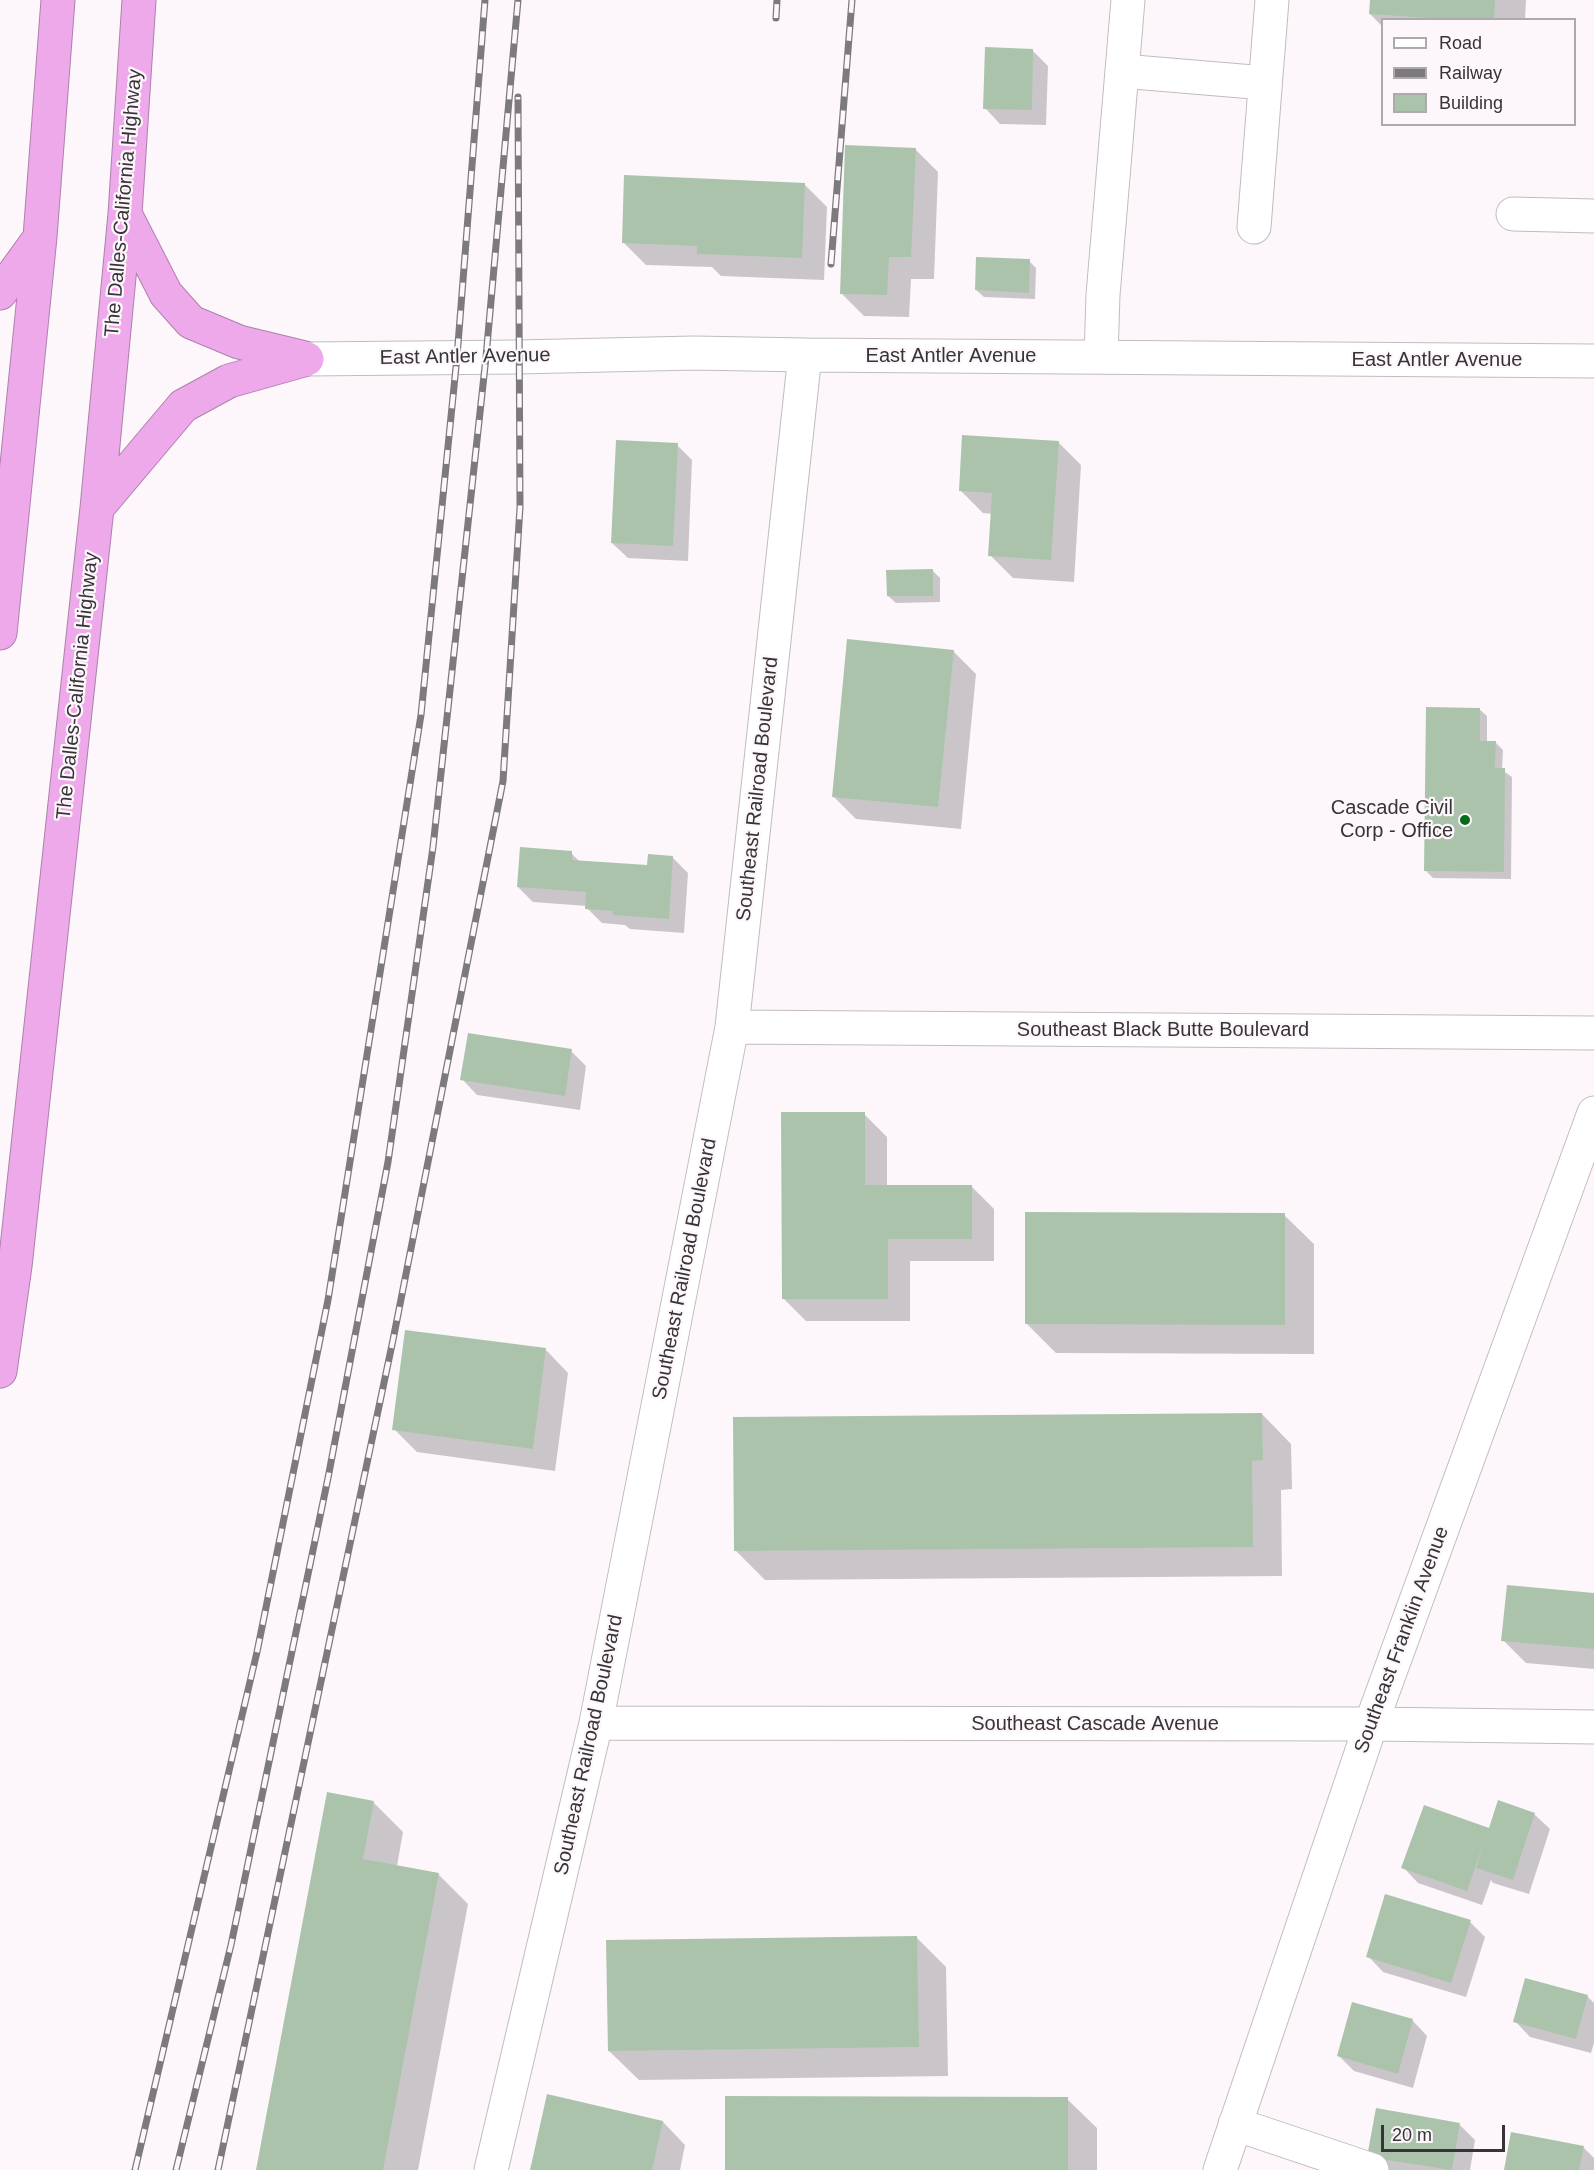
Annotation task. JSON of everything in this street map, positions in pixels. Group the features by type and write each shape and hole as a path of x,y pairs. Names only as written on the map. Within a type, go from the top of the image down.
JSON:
{"highway":[{"path":"0,633 7,468 40,237 58,0"},
{"name":"The Dalles-California Highway","path":"0,1371 15,1266 97,508 124,214 139,0"},
{"path":"124,214 166,294 191,322 239,342 307,359"},
{"path":"0,293 40,237"},
{"path":"97,508 183,406 229,381 307,359"}],"street":[{"path":"1101,357 1102,295 1128,0"},
{"path":"1254,227 1272,0"},
{"path":"1122,71 1265,83"},
{"path":"1513,214 1594,216"},
{"name":"East Antler Avenue","path":"307,359 694,353 1594,361"},
{"name":"Southeast Railroad Boulevard","path":"491,2170 596,1723 732,1027 805,355"},
{"name":"Southeast Black Butte Boulevard","path":"732,1027 1594,1033"},
{"name":"Southeast Franklin Avenue","path":"1220,2170 1371,1724 1594,1113"},
{"name":"Southeast Cascade Avenue","path":"596,1723 1371,1724 1594,1728"},
{"path":"1236,2124 1372,2170"}],"building":[{"path":"1370,0 1495,0 1494,18 1427,18 1369,14"},
{"path":"985,47 1033,49 1032,110 983,109"},
{"path":"845,145 916,148 911,257 889,257 887,295 840,294"},
{"path":"624,175 805,183 802,258 697,254 697,246 622,243"},
{"path":"976,257 1030,259 1029,293 975,290"},
{"path":"962,435 1059,441 1051,560 988,556 992,493 959,491"},
{"path":"616,440 678,443 673,546 611,543"},
{"path":"933,569 933,596 887,596 886,570"},
{"path":"847,639 954,650 938,807 832,797"},
{"name":"Cascade Civil Corp - Office","path":"1426,707 1480,708 1480,741 1496,741 1495,768 1505,768 1504,872 1424,871"},
{"path":"520,847 572,851 572,860 647,865 648,854 673,856 669,919 613,915 613,911 585,909 586,892 517,887"},
{"path":"468,1033 572,1049 565,1096 460,1080"},
{"path":"781,1112 865,1112 865,1185 972,1185 972,1239 888,1239 888,1299 782,1299"},
{"path":"1025,1212 1285,1213 1285,1325 1025,1324"},
{"path":"405,1330 546,1348 533,1449 392,1430"},
{"path":"1262,1413 1263,1460 1252,1461 1253,1547 734,1551 733,1417"},
{"path":"1507,1585 1594,1593 1594,1649 1501,1641"},
{"path":"327,1792 374,1801 363,1859 439,1873 383,2170 256,2170"},
{"path":"1498,1800 1535,1813 1513,1880 1476,1868 1485,1839 1467,1891 1401,1868 1424,1805 1489,1828"},
{"path":"1385,1894 1471,1920 1451,1983 1366,1957"},
{"path":"917,1936 919,2047 608,2051 606,1940"},
{"path":"1525,1978 1588,1995 1576,2039 1513,2022"},
{"path":"1352,2002 1413,2019 1398,2074 1337,2056"},
{"path":"547,2094 663,2121 652,2170 530,2170"},
{"path":"725,2096 1068,2097 1068,2170 725,2170"},
{"path":"1376,2108 1460,2123 1452,2170 1367,2157"},
{"path":"1511,2132 1584,2146 1579,2170 1504,2170"}],"railway":[{"path":"135,2170 257,1652 328,1300 421,715 457,357 485,0"},
{"path":"176,2170 231,1945 328,1478 388,1162 433,847 486,357 518,0"},
{"path":"776,18 777,0"},
{"path":"831,264 852,0"},
{"path":"218,2170 393,1340 503,781 520,507 518,97"}],"place":[{"name":"Cascade Civil Corp - Office","path":"1465,820"}]}
